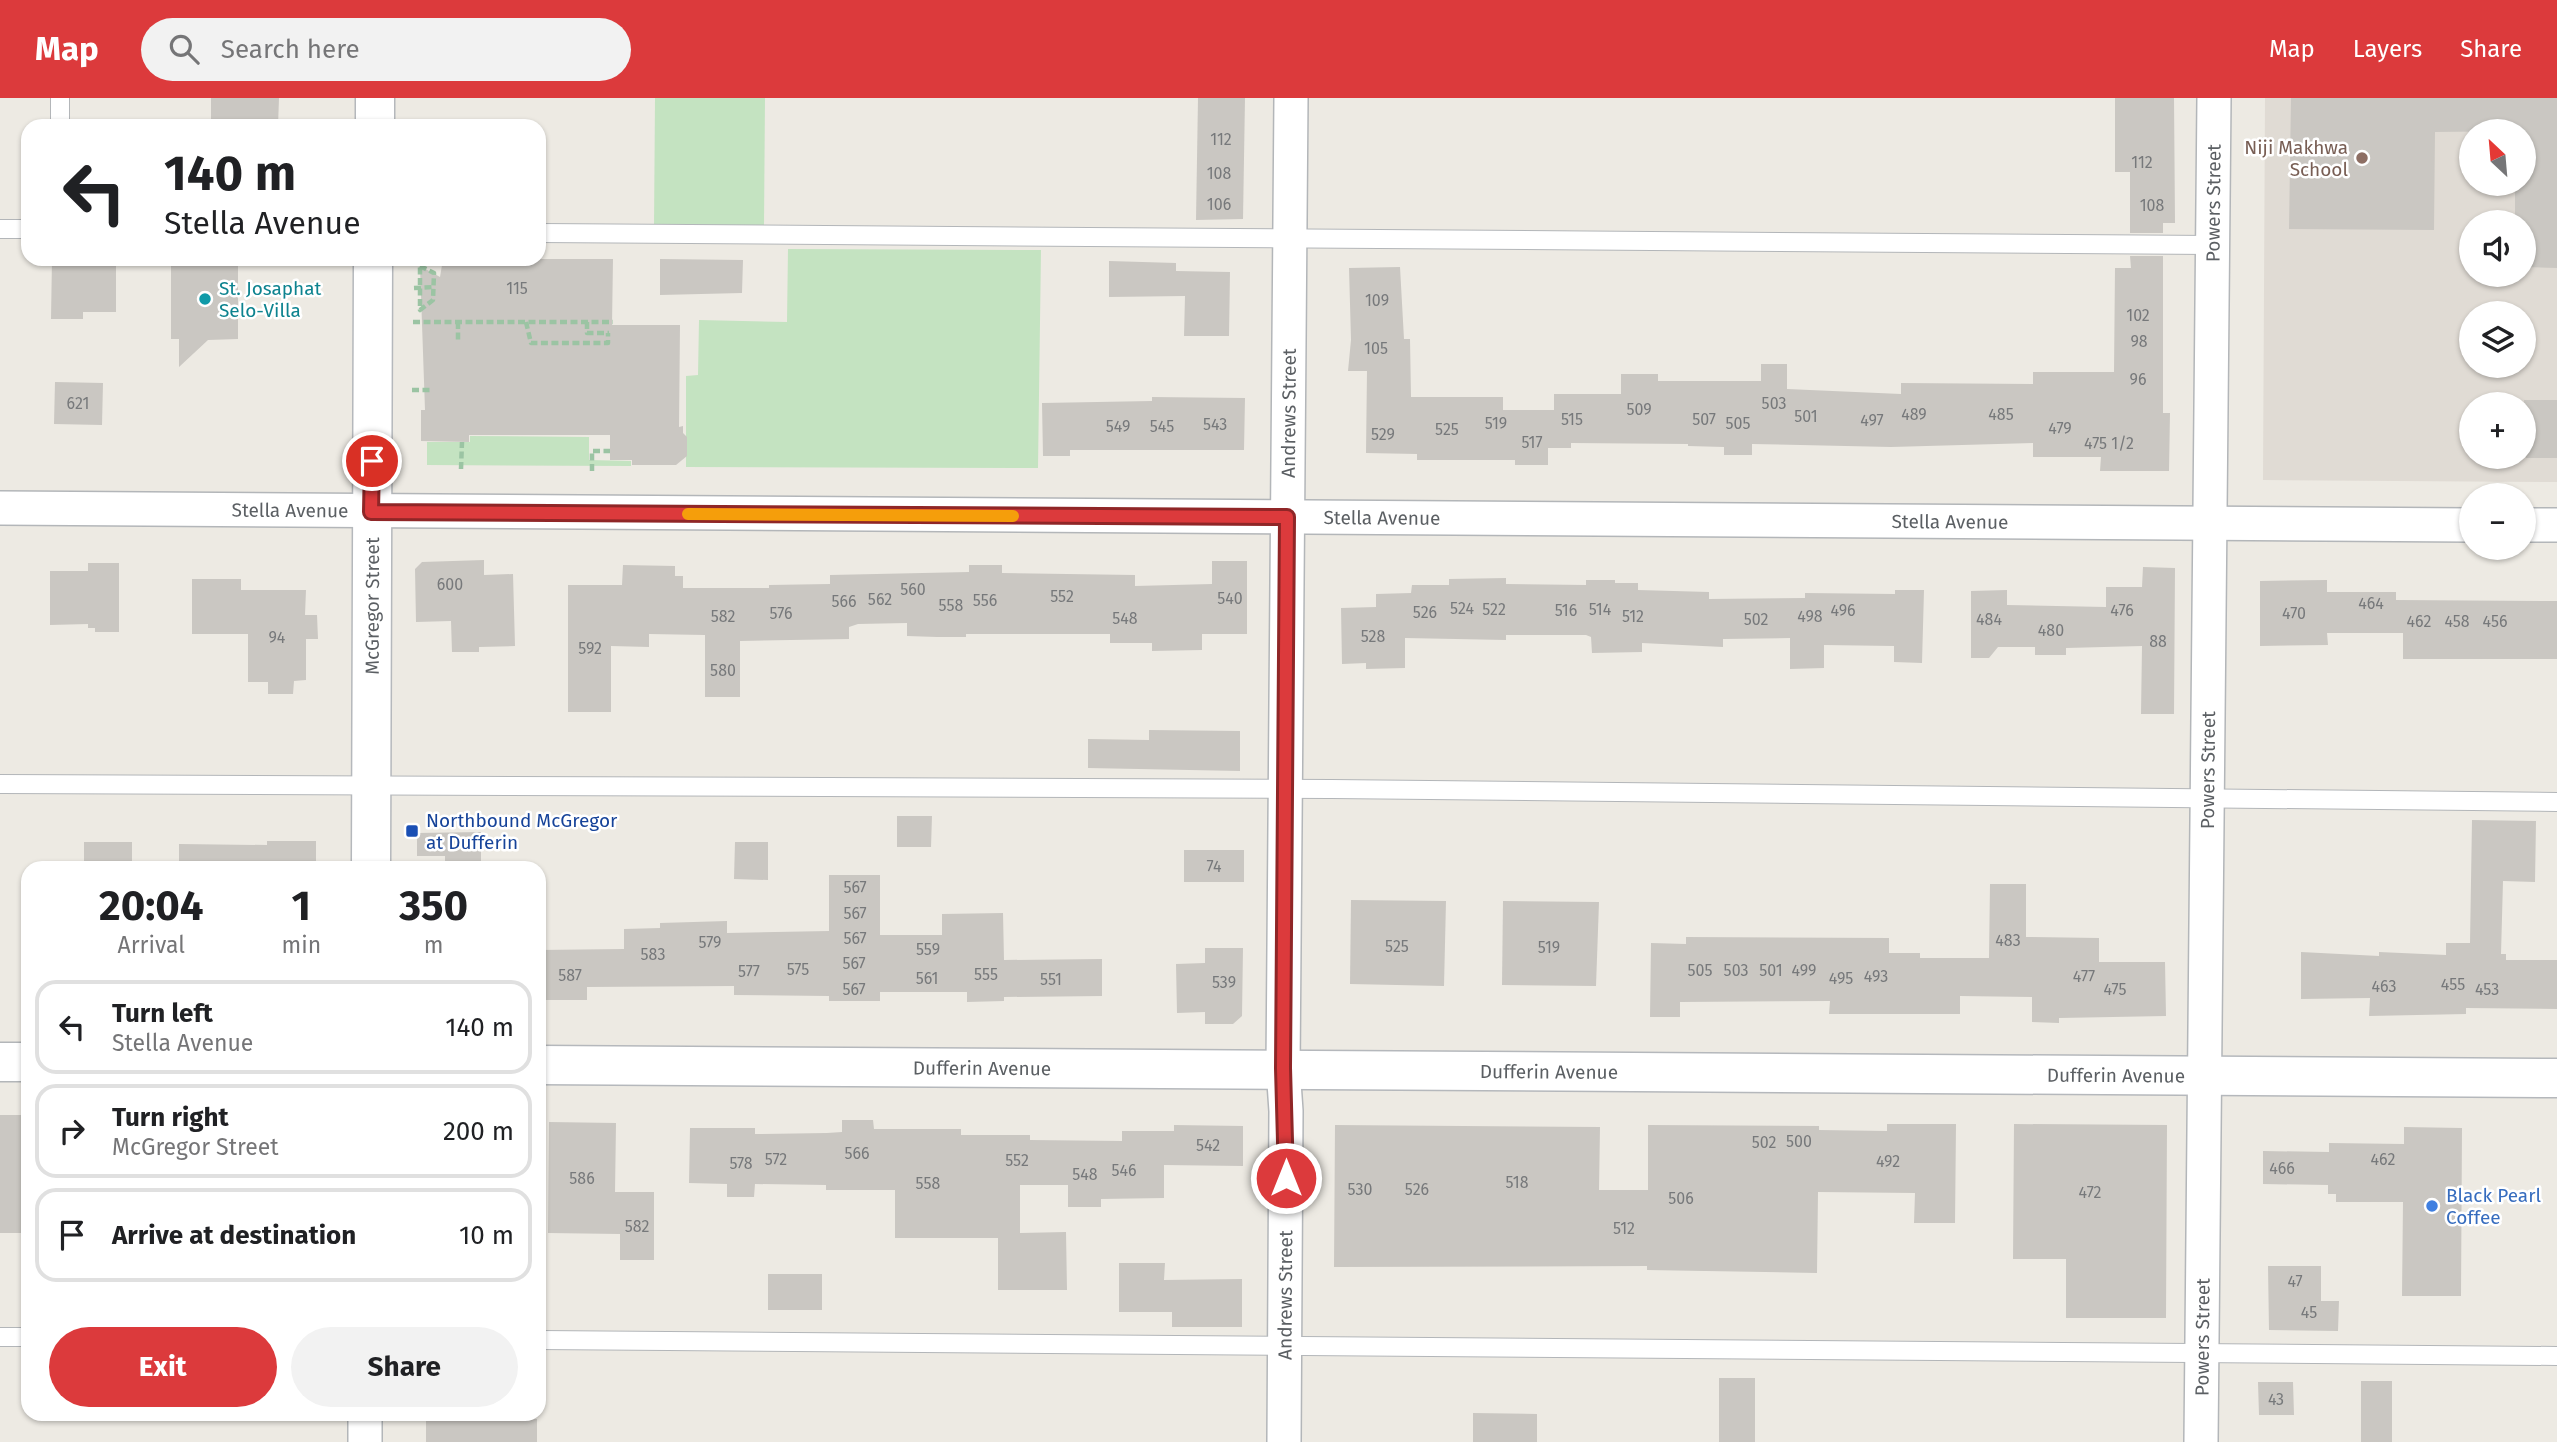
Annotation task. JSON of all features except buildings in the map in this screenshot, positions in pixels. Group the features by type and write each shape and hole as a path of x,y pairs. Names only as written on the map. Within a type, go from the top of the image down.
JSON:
{"main road":[{"path":"375,119 376,98"},
{"name":"McGregor Street","path":"371,861 373,266"},
{"path":"0,1062 21,1062"},
{"name":"Dufferin Avenue","path":"546,1065 2557,1077"}],"street":[{"name":"Andrews Street","path":"1284,1442 1286,1347 1283,1068 1291,98"},
{"name":"Powers Street","path":"2201,1442 2214,98"},
{"name":"Stella Avenue","path":"0,508 2459,525"},
{"path":"2536,525 2557,525"},
{"path":"365,1421 365,1442"}],"lane":[{"path":"60,98 60,119"},
{"path":"0,229 21,229"},
{"path":"546,233 2212,245"},
{"path":"0,784 1287,789 2557,802"},
{"path":"0,1337 21,1337"},
{"path":"546,1340 2557,1356"}],"path":[{"path":"420,266 434,274 433,287 433,300 420,310 420,266"},
{"path":"414,288 433,287"},
{"path":"413,322 613,322"},
{"path":"458,322 458,341"},
{"path":"526,322 531,343 608,343 609,333 587,333 587,322"},
{"path":"412,390 433,390"},
{"path":"461,469 462,442"},
{"path":"592,471 592,451 610,451"}],"shaded area":[{"path":"2265,98 2557,98 2557,482 2263,480"}],"green space":[{"path":"655,98 765,98 764,225 654,226"},
{"path":"788,249 1041,250 1038,468 686,467 686,376 698,375 699,320 787,322"},
{"path":"470,436 589,437 589,460 631,461 631,466 427,465 427,442 470,442"}],"slow traffic":[{"path":"688,514 1013,516"}],"place":[{"name":"Niji Makhwa School","path":"2362,158"},
{"name":"St. Josaphat Selo-Villa","path":"205,299"},
{"name":"Northbound McGregor at Dufferin","path":"412,831"},
{"name":"Black Pearl Coffee","path":"2432,1206"}],"route":[{"path":"372,461 371,512 1287,517 1283,1068 1286,1178"}]}
